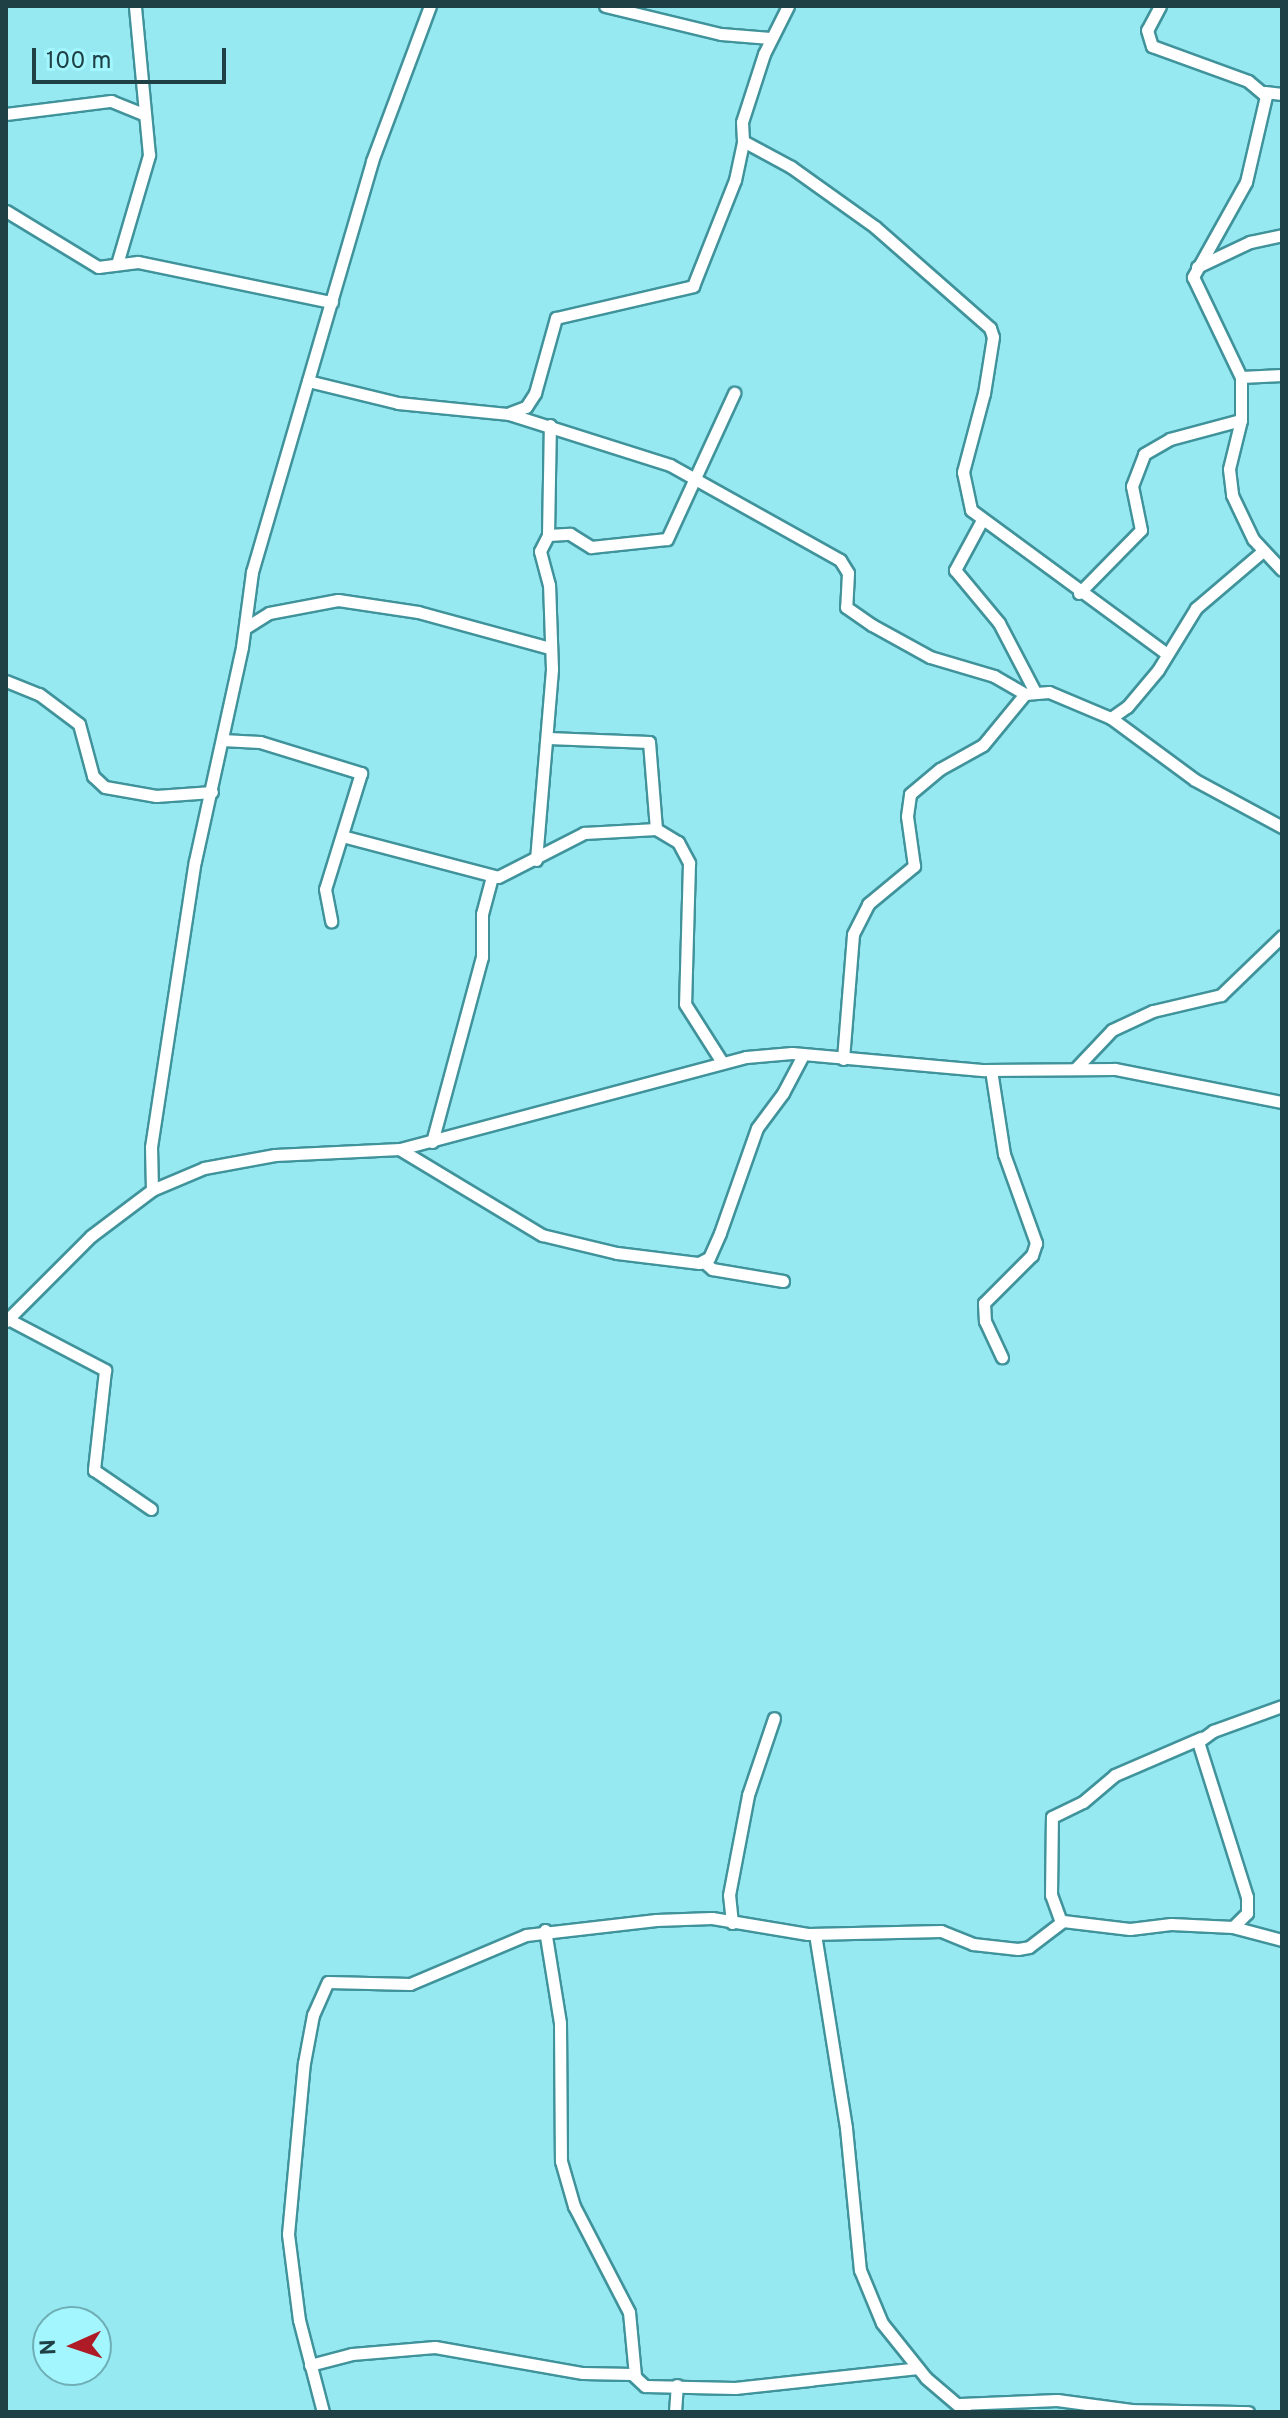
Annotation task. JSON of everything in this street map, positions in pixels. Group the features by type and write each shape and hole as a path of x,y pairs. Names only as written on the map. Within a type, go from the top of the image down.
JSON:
{"street":[{"path":"117,264 148,162 135,6"},
{"path":"152,1190 151,1147 195,861 212,792 261,536 372,161 430,6"},
{"path":"605,6 721,34 770,38"},
{"path":"509,414 526,407 535,393 556,318 693,286 735,180 743,141 742,122 770,38 788,6"},
{"path":"1160,6 1147,30 1152,46 1265,92 1282,94"},
{"path":"1265,92 1265,117 1246,182 1197,267 1194,281 1241,377 1241,420 1229,483 1263,551 1282,570"},
{"path":"6,114 111,101 144,114"},
{"path":"743,141 791,167 875,227 993,332 984,393 963,472 965,498 982,520 1167,654"},
{"path":"6,211 91,265 117,264 182,270 332,302"},
{"path":"1197,267 1250,242 1282,235"},
{"path":"1241,377 1282,375"},
{"path":"308,381 398,403 509,414 641,453 692,477 840,560 848,573 846,607 872,625 930,657 994,676 1030,693 1111,718 1195,780 1282,827"},
{"path":"548,535 570,534 591,547 667,539 680,518 692,477 734,393"},
{"path":"1079,593 1141,530 1132,486 1144,454 1170,439 1241,420"},
{"path":"536,860 548,738 549,585 540,551 548,535 550,425"},
{"path":"982,520 973,528 955,570 999,623 1030,693"},
{"path":"1111,718 1135,699 1196,608 1263,551"},
{"path":"245,628 269,613 338,600 418,612 550,648"},
{"path":"6,681 39,694 79,724 93,776 105,787 156,796 212,792"},
{"path":"843,1059 853,934 868,904 914,866 907,816 910,794 940,769 983,745 1030,693"},
{"path":"548,738 648,740 656,829"},
{"path":"222,740 260,742 359,770 359,791 325,889 331,921"},
{"path":"342,836 492,877 536,860 592,831 656,829 678,842 688,858 685,1004 722,1062"},
{"path":"432,1142 482,957 482,914 492,877"},
{"path":"1076,1068 1112,1030 1153,1011 1221,995 1282,936"},
{"path":"704,1262 720,1233 757,1128 783,1093 803,1055"},
{"path":"151,1509 94,1470 105,1370 7,1320 74,1250 152,1190 242,1158 400,1149 722,1062 803,1055 991,1070 1076,1068 1142,1072 1282,1102"},
{"path":"991,1070 1004,1154 1036,1243 1032,1255 984,1303 985,1321 1002,1357"},
{"path":"400,1149 542,1235 655,1260 704,1262 712,1269 783,1281"},
{"path":"1061,1922 1051,1895 1052,1817 1083,1802 1115,1775 1282,1706"},
{"path":"732,1923 729,1895 748,1795 774,1718"},
{"path":"1201,1738 1198,1747 1247,1897 1247,1913 1233,1927"},
{"path":"323,2412 310,2365 290,2260 290,2193 306,2052 325,1984 414,1983 488,1947 545,1930 656,1920 712,1918 815,1934 941,1931 973,1944 1018,1949 1029,1947 1061,1922 1130,1929 1177,1923 1233,1927 1282,1940"},
{"path":"545,1930 560,2023 561,2161 574,2206 629,2312 635,2376 645,2386 769,2388 918,2368"},
{"path":"815,1934 846,2128 855,2253 882,2323 918,2368 963,2408 1036,2400 1082,2409 1248,2412"},
{"path":"310,2365 352,2354 435,2347 583,2373 635,2376"},
{"path":"675,2412 677,2385"}]}
